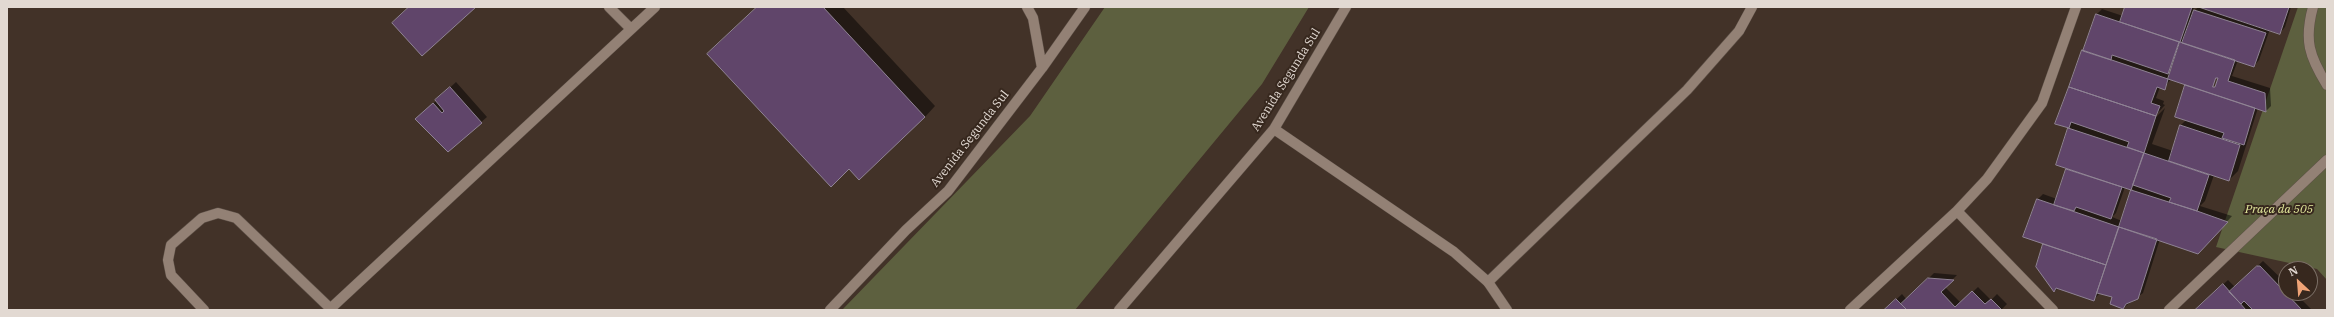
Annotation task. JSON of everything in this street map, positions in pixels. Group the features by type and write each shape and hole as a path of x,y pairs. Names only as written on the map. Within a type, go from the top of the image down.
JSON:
{"street":[{"path":"609,7 631,29"},
{"path":"204,310 171,275 168,260 172,245 202,218 218,213 236,218 331,309 655,7"},
{"path":"1027,7 1033,18 1042,68"},
{"name":"Avenida Segunda Sul","path":"830,310 906,230 948,191 1042,68 1085,7"},
{"name":"Avenida Segunda Sul","path":"1119,310 1274,129 1346,7"},
{"path":"1488,282 1687,90 1739,31 1752,7"},
{"path":"1850,310 1957,211 1987,179 2042,103 2076,7"},
{"path":"2313,7 2308,23 2308,45 2316,66 2327,85"},
{"path":"1274,129 1454,252 1488,282 1507,310"},
{"path":"2169,310 2327,160"},
{"path":"1957,211 2053,310"}],"green space":[{"path":"1105,7 1309,7 1262,84 1075,310 842,310 1030,116"},
{"name":"Praça da 505","path":"2298,7 2327,7 2327,280 2318,270 2318,261 2280,261 2216,247"}],"building":[{"path":"409,7 476,7 422,56 392,23"},
{"path":"757,7 823,7 925,117 859,180 849,169 831,187 707,54"},
{"path":"2125,7 2192,7 2180,42 2120,22"},
{"path":"2199,7 2289,7 2280,34"},
{"path":"2194,10 2266,33 2254,67 2182,43"},
{"path":"2096,14 2179,42 2168,74 2112,55 2111,60 2083,51"},
{"path":"2180,42 2235,60 2228,81 2265,93 2266,112 2168,79","holes":["2216,78 2218,78 2215,87 2213,87"]},
{"path":"2082,50 2168,79 2165,90 2157,87 2151,103 2160,106 2156,116 2069,87"},
{"path":"2185,85 2255,108 2244,145 2222,138 2224,133 2175,117"},
{"path":"450,87 482,123 448,152 415,119 433,103 442,113 444,111 435,100"},
{"path":"2069,87 2156,116 2144,153 2127,147 2129,142 2071,122 2069,128 2055,124"},
{"path":"2180,125 2240,145 2229,181 2169,161"},
{"path":"2068,128 2144,153 2131,190 2056,165"},
{"path":"2144,153 2209,175 2197,211 2169,202 2171,198 2133,185"},
{"path":"2066,169 2122,187 2111,219 2076,207 2074,211 2054,205"},
{"path":"2131,190 2228,222 2198,254 2119,227"},
{"path":"2037,199 2119,227 2106,265 2023,237"},
{"path":"2119,227 2157,239 2138,299 2126,304 2123,309 2110,304 2112,297 2097,293"},
{"path":"2043,244 2106,265 2094,301 2056,288 2054,292 2036,267"},
{"path":"2257,266 2260,266 2278,285 2278,301 2293,301 2302,310 2253,310 2244,301 2241,304 2229,292"},
{"path":"1928,278 1954,280 1941,292 1955,307 1972,291 1985,304 1991,299 2002,310 1907,310 1901,304"},
{"path":"2223,284 2246,310 2195,310"},
{"path":"1896,299 1907,310 1884,310"}]}
